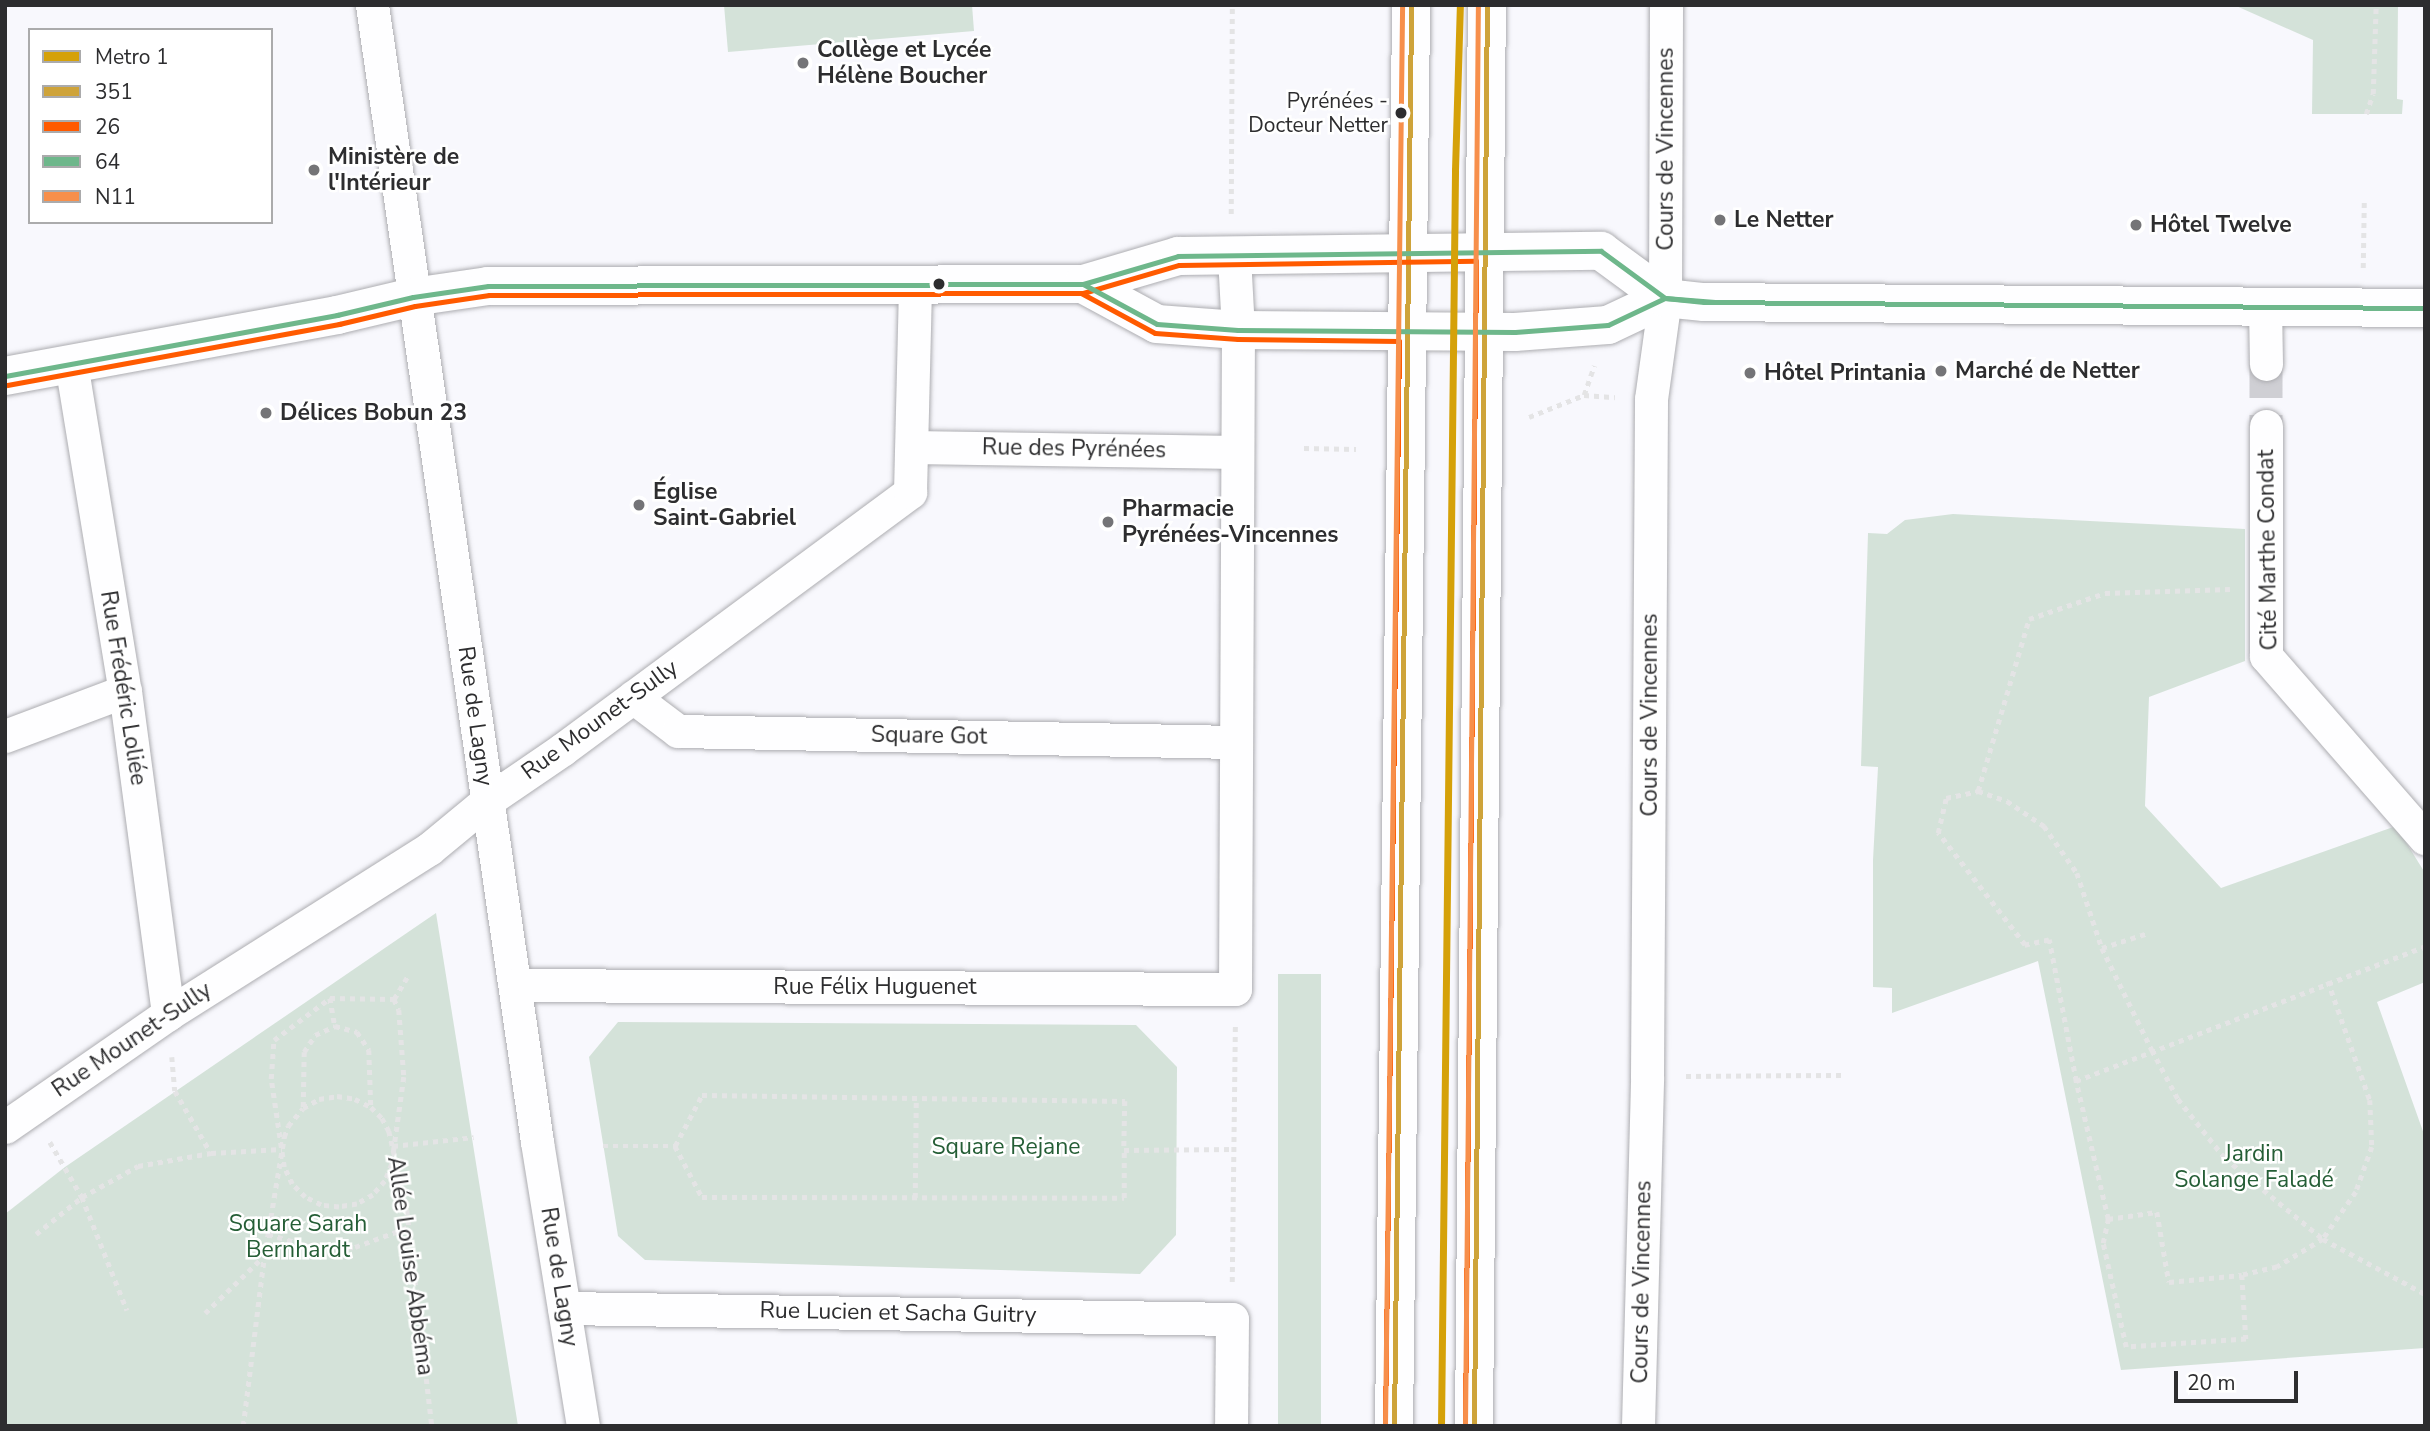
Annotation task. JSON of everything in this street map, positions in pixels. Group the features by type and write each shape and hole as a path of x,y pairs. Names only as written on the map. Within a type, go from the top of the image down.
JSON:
{"main road":[{"path":"1394,1426 1411,5"},
{"path":"1474,1426 1487,5"},
{"path":"5,376 337,315 414,297 488,286 915,282 1083,284 1178,256 1234,254 1601,251 1665,298 1704,302 2425,308"},
{"path":"1083,284 1157,324 1238,330 1484,332 1608,325 1665,298"}],"street":[{"name":"Rue de Lagny","path":"372,5 487,801 583,1426"},
{"name":"Cours de Vincennes","path":"1638,1426 1647,1077 1651,399 1665,298 1666,5"},
{"path":"1234,254 1238,330 1235,989"},
{"name":"Rue Mounet-Sully","path":"5,1127 168,1014 429,849 487,801 633,697 910,492 915,282"},
{"path":"2265,306 2266,364"},
{"name":"Rue Frédéric Loliée","path":"71,363 125,691 168,1014"},
{"name":"Cité Marthe Condat","path":"2266,426 2266,656 2421,833"},
{"name":"Rue des Pyrénées","path":"912,447 1237,452"},
{"path":"5,736 125,691"},
{"name":"Square Got","path":"633,697 678,731 1236,742"},
{"name":"Rue Félix Huguenet","path":"515,985 1235,989"},
{"name":"Rue Lucien et Sacha Guitry","path":"564,1308 1232,1319"},
{"path":"1231,1426 1232,1319"}],"path":[{"path":"1232,5 1228,191 1234,254"},
{"path":"2366,114 2373,94 2376,5"},
{"path":"2362,307 2364,202"},
{"path":"1584,395 1595,363"},
{"path":"1529,417 1584,395 1627,397"},
{"path":"1304,448 1356,449"},
{"path":"1978,791 2029,619 2105,593 2266,587"},
{"path":"2242,1275 2246,1339 2126,1348 2103,1243 2108,1219 2076,1081 2049,940 2025,945 1938,833 1946,798 1978,791 2007,801 2044,826 2077,873 2102,948 2178,1099 2225,1158 2323,1239 2425,1294"},
{"path":"2102,948 2148,933"},
{"path":"2076,1081 2328,981 2425,946"},
{"path":"394,999 408,976"},
{"path":"2108,1219 2157,1212 2169,1282 2242,1275 2277,1267 2323,1239 2356,1192 2372,1147 2370,1100 2328,981"},
{"path":"1232,1319 1235,989"},
{"path":"330,998 394,999 399,1010 404,1077 392,1164 385,1181 373,1195 357,1204 339,1207 321,1205 305,1197 292,1184 284,1167 271,1079 274,1040 330,998"},
{"path":"330,998 334,1026"},
{"path":"303,1108 304,1052 315,1035 334,1026 358,1032 369,1051 371,1107"},
{"path":"1685,1076 1846,1075"},
{"path":"175,1091 211,1153"},
{"path":"702,1095 1125,1101 1124,1198 702,1197 675,1146 702,1095"},
{"path":"243,1426 264,1256 288,1126 303,1108 319,1099 337,1096 355,1098 371,1107 382,1118 393,1146"},
{"path":"915,1198 916,1099"},
{"name":"Allée Louise Abbéma","path":"432,1426 409,1227 393,1146 474,1137"},
{"path":"603,1146 675,1146"},
{"path":"36,1234 82,1198 138,1166 211,1153 282,1149"},
{"path":"1124,1150 1233,1149"},
{"path":"65,1167 82,1198 127,1310"},
{"path":"268,1234 318,1249 355,1247 409,1227"},
{"path":"205,1313 264,1256"}],"green space":[{"path":"724,5 972,5 974,31 728,52"},
{"path":"2234,5 2398,5 2397,99 2403,100 2402,114 2312,114 2313,40"},
{"name":"Jardin Solange Faladé","path":"1953,514 2245,529 2245,661 2149,697 2145,806 2221,888 2396,826 2425,873 2425,982 2377,1002 2425,1137 2425,1348 2121,1370 2038,961 1892,1013 1892,988 1873,987 1873,860 1878,767 1861,766 1868,533 1887,534 1905,520"},
{"name":"Square Sarah Bernhardt","path":"436,913 518,1426 5,1426 5,1214 65,1167"},
{"path":"1278,974 1321,974 1321,1426 1278,1426"},
{"name":"Square Rejane","path":"618,1022 1136,1025 1177,1067 1176,1235 1140,1274 645,1260 618,1236 589,1057"}],"tunnel":[{"path":"2266,364 2266,426"}],"metro line":[{"name":"1","path":"1441,1426 1455,170 1460,5"}],"transit line":[{"name":"N11","path":"1385,1426 1402,5"},
{"name":"351","path":"1394,1426 1411,5"},
{"name":"N11","path":"1465,1426 1478,5"},
{"name":"351","path":"1474,1426 1487,5"},
{"name":"64","path":"5,376 337,315 413,297 488,286 1083,284 1178,256 1601,251 1665,298 1704,302 2425,308"},
{"name":"26","path":"7,385 339,324 415,306 489,295 1083,293 1179,265 1476,261 1465,1426"},
{"name":"64","path":"1054,284 1083,284 1157,324 1238,330 1515,332 1608,325 1665,298 1715,302"},
{"name":"26","path":"1054,293 1081,293 1155,333 1238,339 1399,341 1385,1426"}],"place":[{"name":"Collège et Lycée Hélène Boucher","path":"803,63"},
{"name":"Pyrénées - Docteur Netter","path":"1401,113"},
{"name":"Ministère de l'Intérieur","path":"314,170"},
{"name":"Le Netter","path":"1720,220"},
{"name":"Hôtel Twelve","path":"2136,225"},
{"name":"Marché de Netter","path":"1941,371"},
{"name":"Hôtel Printania","path":"1750,373"},
{"name":"Délices Bobun 23","path":"266,413"},
{"name":"Église Saint-Gabriel","path":"639,505"},
{"name":"Pharmacie Pyrénées-Vincennes","path":"1108,522"}]}
